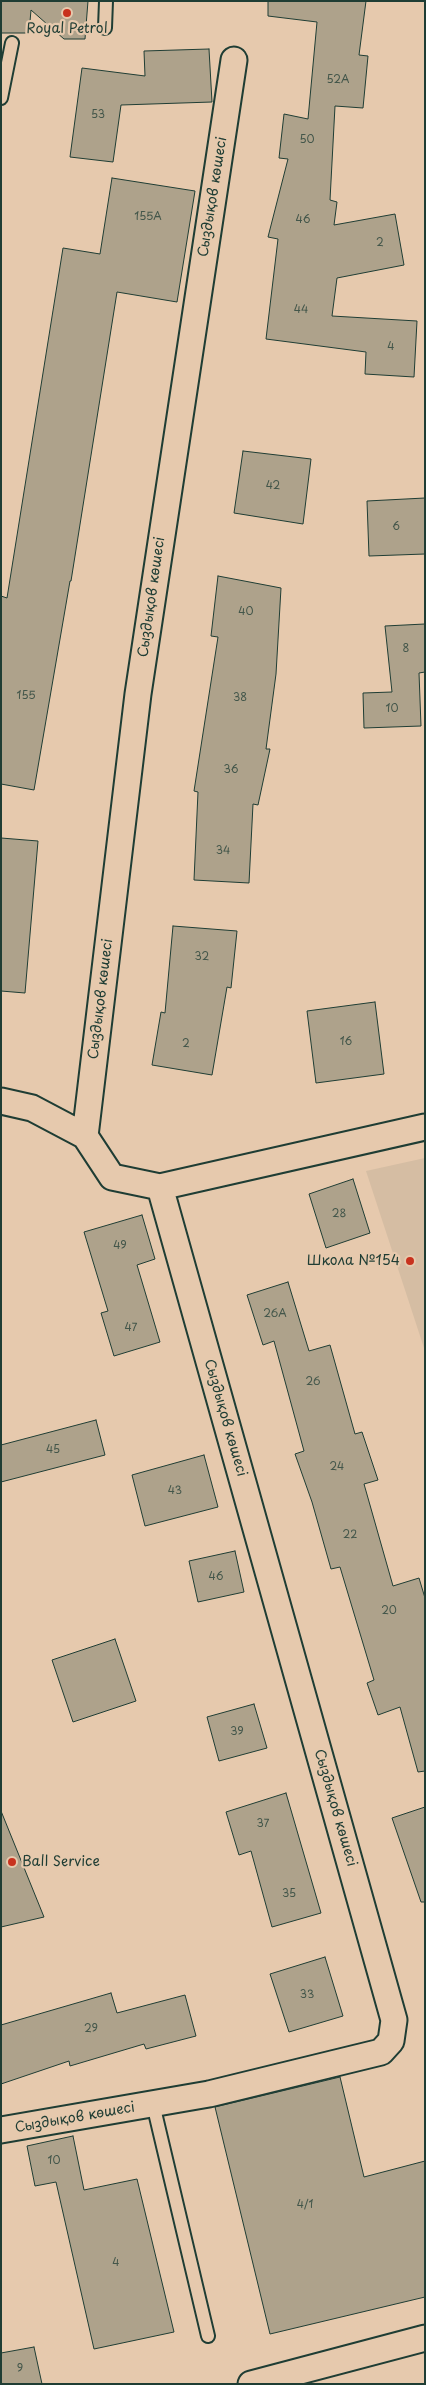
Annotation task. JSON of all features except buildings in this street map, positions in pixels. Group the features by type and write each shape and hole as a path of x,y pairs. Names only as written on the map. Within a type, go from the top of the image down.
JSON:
{"street":[{"name":"Сыздықов көшесі","path":"85,1136 138,694 234,60"},
{"path":"1,1101 32,1108 85,1136 112,1177 160,1187 425,1127"},
{"name":"Сыздықов көшесі","path":"1,2130 209,2094 381,2052 390,2041 394,2020 160,1187"},
{"path":"251,2384 425,2338"}],"lane":[{"path":"104,28 106,1"},
{"path":"1,98 12,43"},
{"path":"152,2104 208,2336"}],"shaded area":[{"name":"Школа №154","path":"425,1158 425,1351 366,1171"}],"place":[{"name":"Royal Petrol","path":"67,13"},
{"name":"Школа №154","path":"410,1261"},
{"name":"Ball Service","path":"12,1862"}]}
